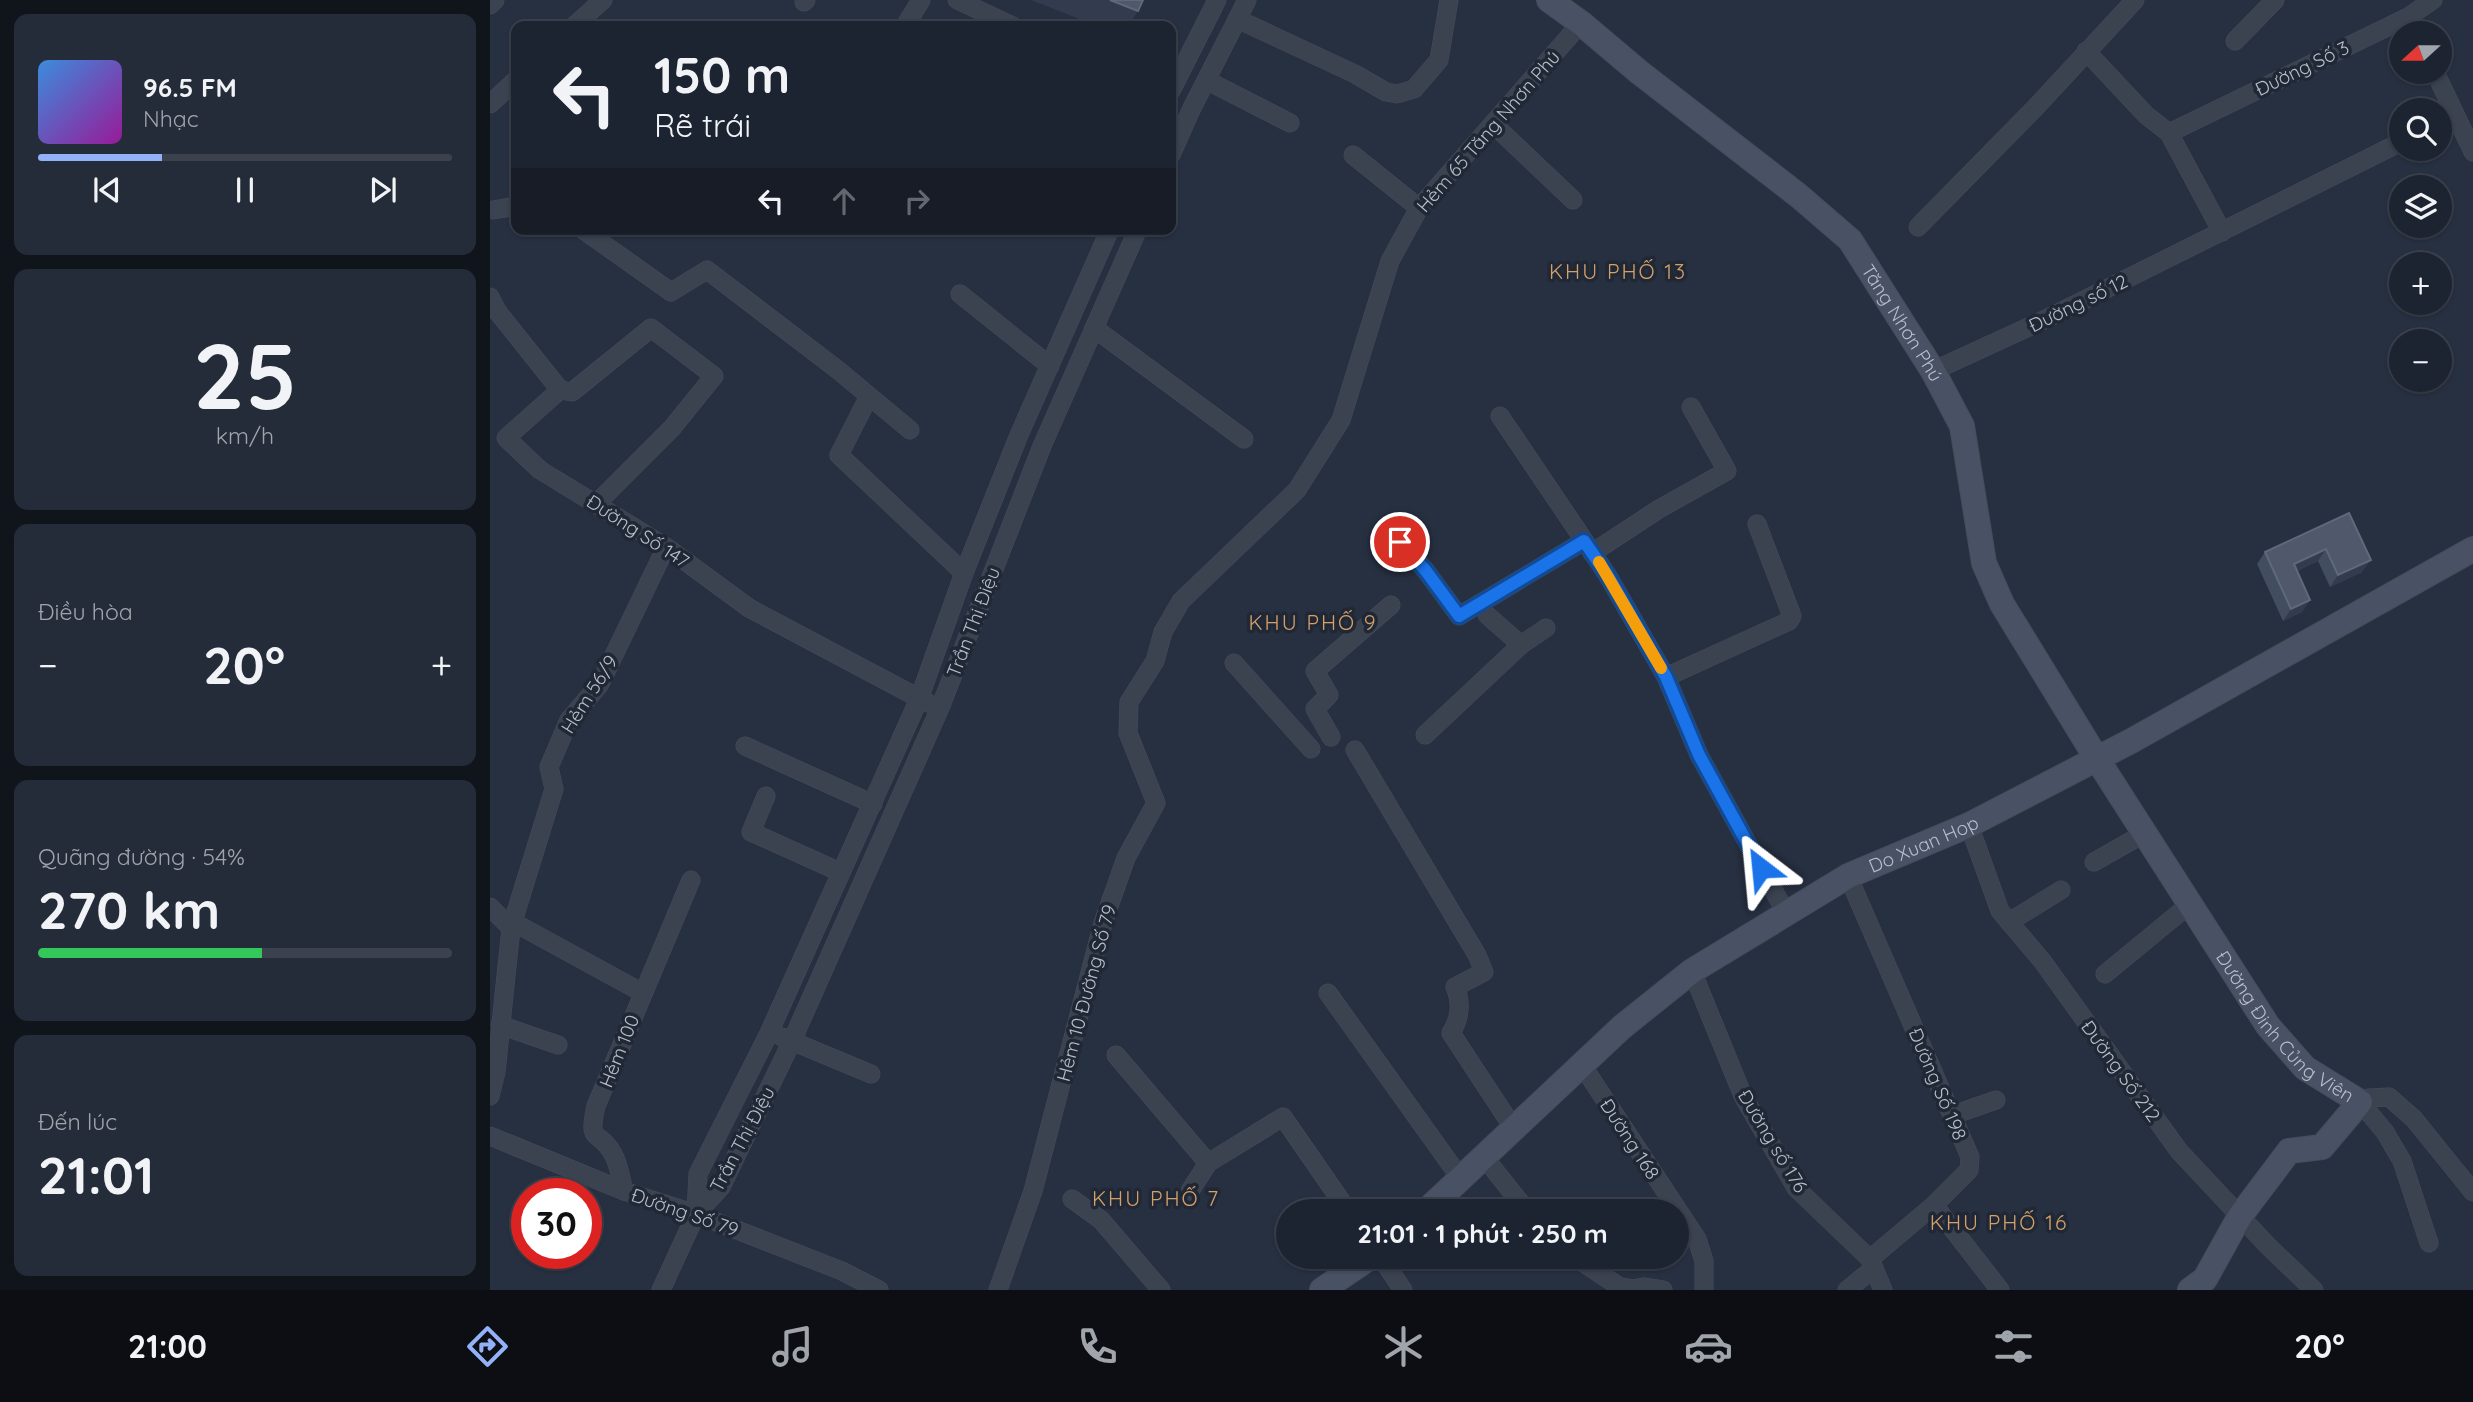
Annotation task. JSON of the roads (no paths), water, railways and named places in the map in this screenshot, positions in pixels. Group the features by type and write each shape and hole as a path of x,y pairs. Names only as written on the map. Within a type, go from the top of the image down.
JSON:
{"street":[{"path":"490,5 495,0"},
{"path":"580,21 603,0"},
{"path":"908,21 921,0"},
{"path":"957,0 1002,21"},
{"path":"1176,81 1217,0"},
{"path":"1176,144 1247,0"},
{"path":"1237,19 1355,74 1386,92 1402,94 1414,89 1439,60 1450,0"},
{"name":"Tăng Nhơn Phú","path":"1549,0 1799,196 1850,240 1933,372 1962,426 1984,563 2002,604 2097,759"},
{"path":"1918,226 2034,109 2135,0"},
{"path":"2235,41 2276,0"},
{"name":"Đường Số 3","path":"2169,133 2408,16 2433,0"},
{"path":"2408,16 2410,21"},
{"name":"Hẻm 65 Tăng Nhơn Phú","path":"1129,702 1155,661 1163,632 1181,601 1297,490 1341,420 1390,261 1419,208 1581,23"},
{"path":"2085,51 2146,115 2169,133 2222,232 2389,148"},
{"path":"1206,80 1290,123"},
{"path":"490,104 511,85"},
{"path":"1176,102 1191,110"},
{"path":"1493,124 1573,200"},
{"path":"2452,125 2473,152"},
{"path":"1353,155 1419,208"},
{"path":"491,208 511,206"},
{"name":"Đường số 12","path":"1933,372 2222,232"},
{"path":"590,235 671,292 707,270 910,430"},
{"name":"Trần Thị Điệu","path":"696,1214 698,1174 769,1033 919,699 964,573 1019,435 1107,235"},
{"name":"Trần Thị Điệu","path":"696,1214 721,1187 792,1041 940,708 1042,446 1135,235"},
{"path":"960,294 1049,366"},
{"path":"490,297 497,310 560,390 572,392 651,328 714,376 672,428 596,504"},
{"path":"1094,328 1244,439"},
{"name":"Đường Số 147","path":"560,390 506,438 540,470 666,547 749,608 940,708"},
{"path":"869,396 839,455 964,573"},
{"path":"1400,542 1426,571 1459,616 1727,471 1691,407"},
{"path":"1500,416 1608,576 1666,677 1699,755 1786,913"},
{"path":"1019,435 1042,446"},
{"path":"1666,677 1789,621 1792,616 1757,524"},
{"name":"Hẻm 56/9","path":"490,1096 496,1072 512,925 554,789 549,766 569,720 600,684 666,547"},
{"name":"Do Xuan Hop","path":"1439,1199 1622,1027 1692,971 1848,876 1969,825 2097,759 2473,549"},
{"path":"1331,737 1315,709 1329,695 1315,671 1391,605"},
{"path":"1487,615 1521,645"},
{"path":"1425,735 1521,645 1546,628"},
{"path":"1234,663 1311,749"},
{"name":"Hẻm 10 Đường Số 79","path":"998,1290 1032,1191 1103,923 1126,858 1156,803 1128,733 1129,702"},
{"path":"745,746 873,804"},
{"path":"1355,750 1477,955 1484,972 1455,987 1459,996 1459,1009 1451,1033 1514,1129"},
{"name":"Đường Đinh Củng Viên","path":"2097,759 2268,1026 2305,1068 2360,1102 2322,1147 2289,1151 2240,1216 2205,1279 2190,1290"},
{"path":"766,796 751,832 841,872"},
{"name":"Đường Số 212","path":"1969,825 2000,911 2043,962 2179,1151 2268,1246 2314,1290"},
{"path":"2094,862 2145,833"},
{"name":"Đường Số 198","path":"1847,1290 1969,1170 1970,1157 1848,876"},
{"name":"Hẻm 100","path":"624,1191 613,1153 591,1127 596,1106 691,880"},
{"path":"2009,922 2060,890"},
{"path":"2105,974 2190,904"},
{"path":"490,907 512,925 642,993"},
{"name":"Đường số 176","path":"1692,971 1743,1096 1796,1188 1872,1264 1883,1290"},
{"path":"1328,993 1461,1179"},
{"path":"500,1025 558,1045"},
{"path":"769,1033 872,1074"},
{"path":"1116,1055 1208,1163"},
{"name":"Đường 168","path":"1582,1065 1697,1238 1704,1261 1704,1290"},
{"path":"2429,1243 2402,1161 2385,1132 2360,1102 2369,1098 2389,1097 2414,1119 2473,1192"},
{"path":"1952,1115 1996,1100"},
{"path":"1190,1191 1208,1163 1283,1117 1341,1199"},
{"name":"Đường Số 79","path":"490,1136 624,1191 696,1214 842,1271 879,1290"},
{"path":"1485,1157 1518,1199"},
{"path":"1072,1199 1101,1220 1161,1290"},
{"path":"1934,1205 2000,1290"},
{"path":"661,1290 696,1214"},
{"path":"1322,1290 1354,1269"},
{"path":"1389,1269 1404,1290"},
{"path":"1593,1269 1620,1287 1663,1290"}],"district":[{"name":"KHU PHỐ 13","path":"1618,271"},
{"name":"KHU PHỐ 9","path":"1313,622"},
{"name":"KHU PHỐ 7","path":"1156,1198"},
{"name":"KHU PHỐ 16","path":"1999,1222"}]}
